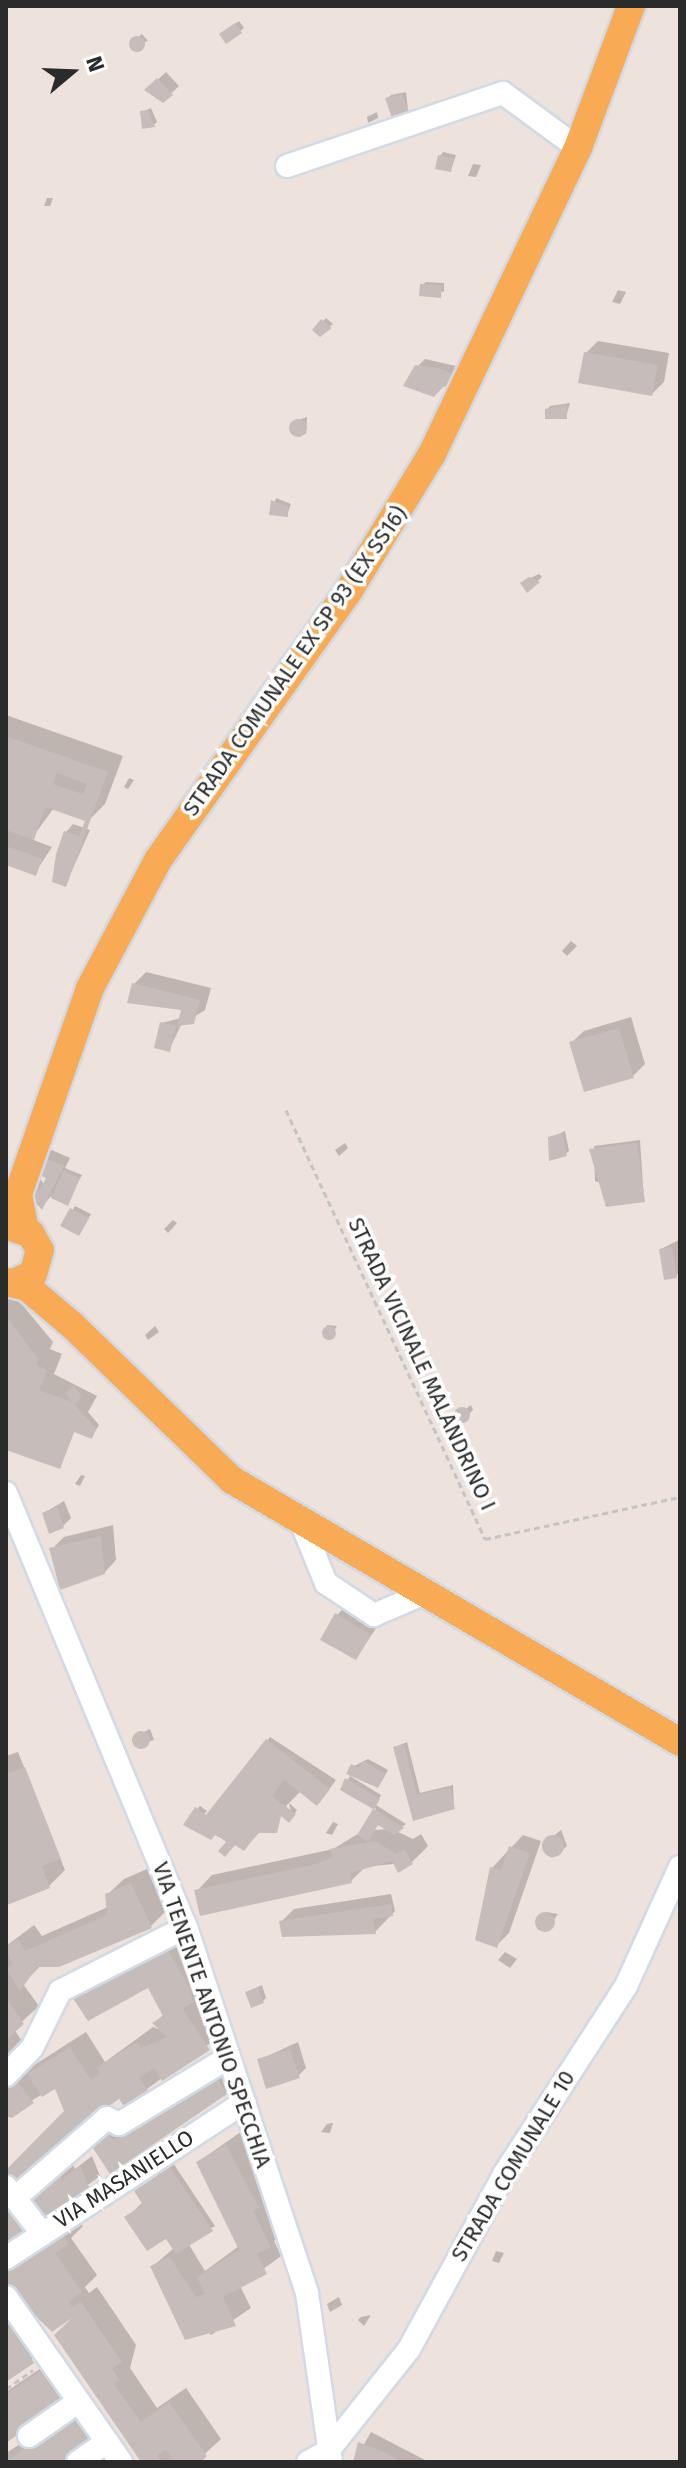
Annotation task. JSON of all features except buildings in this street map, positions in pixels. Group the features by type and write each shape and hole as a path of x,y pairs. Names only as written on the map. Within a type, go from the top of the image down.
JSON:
{"main road":[{"name":"STRADA COMUNALE EX SP 93 (EX SS16)","path":"72,1325 39,1263 39,1244 15,1229 18,1194 34,1139 90,988 158,860 397,517 578,148 631,6"},
{"name":"STRADA COMUNALE EX SP 93 (EX SS16)","path":"6,1197 34,1139"},
{"path":"39,1263 11,1282 72,1325 178,1434 232,1480 421,1595 680,1742"}],"street":[{"path":"287,166 503,93 578,148"},
{"name":"VIA TENENTE ANTONIO SPECCHIA","path":"6,1493 186,1927 307,2293 323,2458"},
{"path":"302,1524 326,1583 374,1615 421,1595"},
{"name":"STRADA COMUNALE 10","path":"323,2458 409,2349 505,2173 626,1986 680,1867"},
{"path":"6,2075 32,2048 70,1983 186,1927"},
{"path":"42,2233 10,2192 107,2118 119,2124 229,2057"},
{"name":"VIA MASANIELLO","path":"6,2258 244,2102"},
{"path":"6,2297 121,2462"},
{"path":"29,2436 78,2402"},
{"path":"78,2462 107,2442"}],"path":[{"name":"STRADA VICINALE MALANDRINO I","path":"286,1110 485,1539 680,1497"},
{"path":"6,2389 49,2359"}]}
